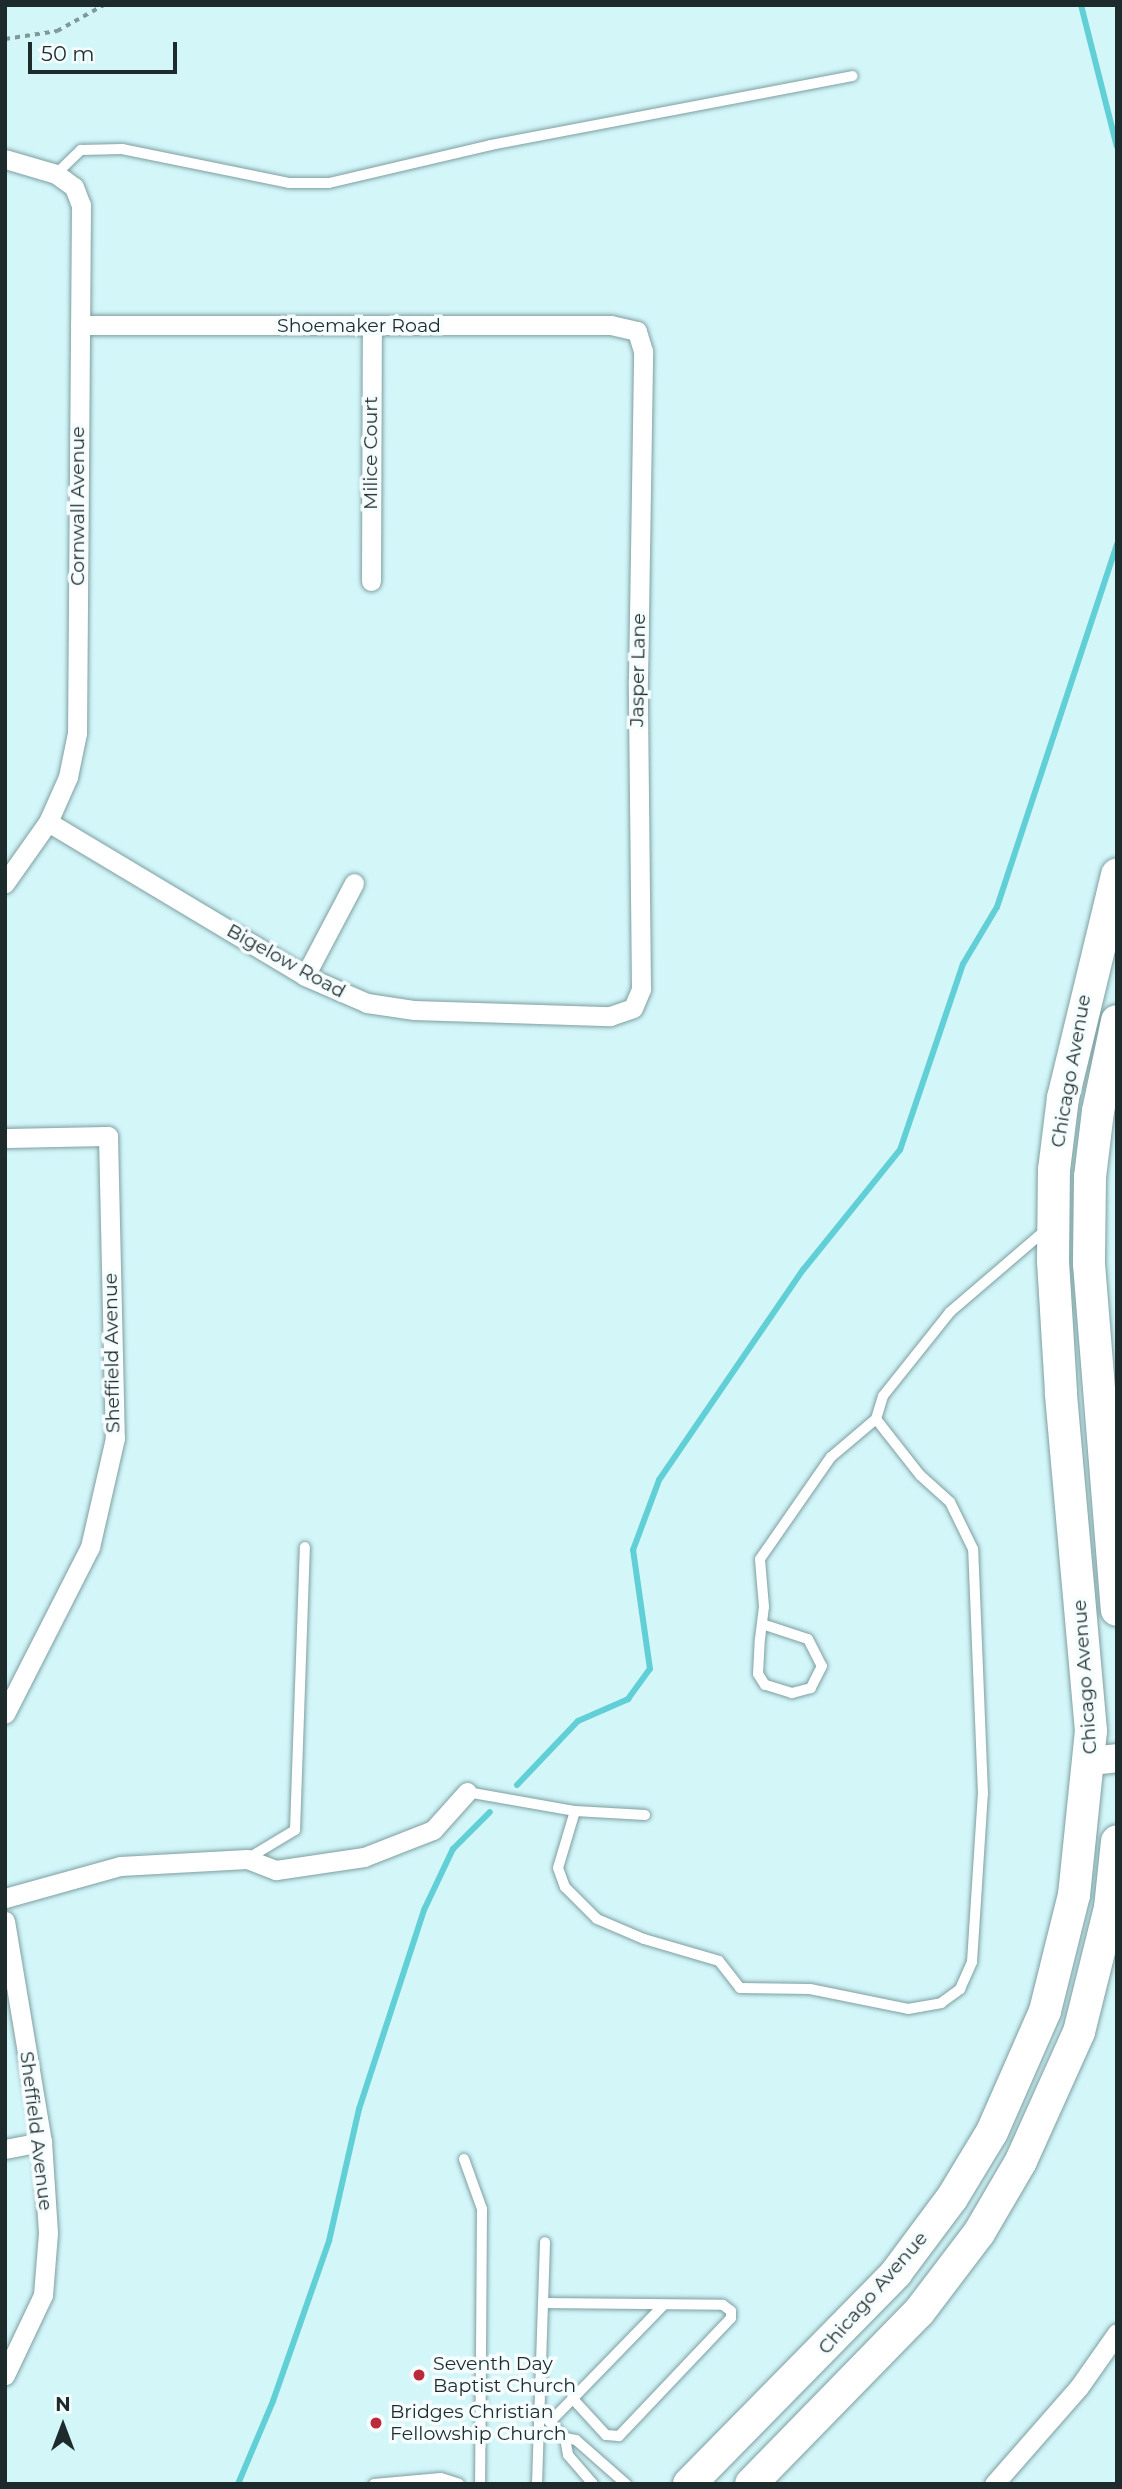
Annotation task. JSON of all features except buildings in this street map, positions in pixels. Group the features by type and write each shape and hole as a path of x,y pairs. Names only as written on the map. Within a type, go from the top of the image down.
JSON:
{"main road":[{"name":"Chicago Avenue","path":"689,2484 896,2273 952,2198 992,2132 1045,2011 1074,1895 1103,1759 1087,1671 1061,1392 1054,1224 1063,1098 1117,874"},
{"name":"Chicago Avenue","path":"1117,1021 1098,1111 1090,1177 1089,1264 1117,1609"},
{"path":"751,2484 919,2312 979,2233 1021,2161 1079,2032 1110,1908 1117,1842"}],"street":[{"path":"5,159 56,174"},
{"name":"Cornwall Avenue","path":"5,883 48,822 68,777 77,733 80,205 74,187 56,174"},
{"name":"Shoemaker Road","path":"80,326 611,326 637,331"},
{"name":"Milice Court","path":"371,581 372,326"},
{"name":"Jasper Lane","path":"633,1008 641,989 638,680 643,351 637,331"},
{"name":"Bigelow Road","path":"48,822 305,976 367,1003 414,1010 610,1016 633,1008"},
{"path":"305,976 354,883"},
{"name":"Sheffield Avenue","path":"5,1138 108,1136 115,1438 90,1547 5,1714"},
{"path":"5,1898 121,1866 247,1859 276,1870 364,1857 433,1830 467,1792"},
{"name":"Sheffield Avenue","path":"5,1921 42,2142 48,2233 43,2295 5,2375"},
{"path":"5,2149 42,2142"},
{"path":"994,2484 1079,2387 1117,2333"}],"lane":[{"path":"56,174 81,150 122,149 289,183 329,183 491,145 852,76"},
{"path":"762,1624 808,1639 822,1665 811,1688 792,1693 765,1685 758,1674 762,1624 761,1559 831,1457 876,1419 883,1396 950,1312 995,1269 1054,1224"},
{"path":"575,1811 558,1868 565,1887 597,1919 644,1939 719,1961 740,1988 810,1989 908,2009 941,2003 960,1989 972,1962 983,1794 973,1549 950,1502 920,1475 876,1419"},
{"path":"247,1859 295,1830 305,1547"},
{"path":"467,1792 575,1811 645,1815"},
{"path":"464,2160 482,2209 480,2484"},
{"path":"537,2484 545,2242"},
{"path":"544,2303 723,2305 732,2311 732,2318 620,2436 606,2435 572,2398"},
{"path":"550,2422 663,2306"},
{"path":"540,2411 565,2438 568,2455 593,2484"},
{"path":"565,2438 576,2440 626,2484"},
{"path":"374,2484 441,2478 459,2484"}],"path":[{"path":"5,39 57,31 104,5"}],"waterway":[{"path":"1081,5 1117,147"},
{"path":"517,1785 578,1721 628,1699 650,1669 633,1550 659,1480 803,1270 900,1150 963,964 997,907 1117,544"},
{"path":"238,2484 273,2401 329,2241 359,2109 424,1910 453,1849 490,1812"}],"place":[{"name":"Seventh Day Baptist Church","path":"419,2375"},
{"name":"Bridges Christian Fellowship Church","path":"376,2423"}]}
